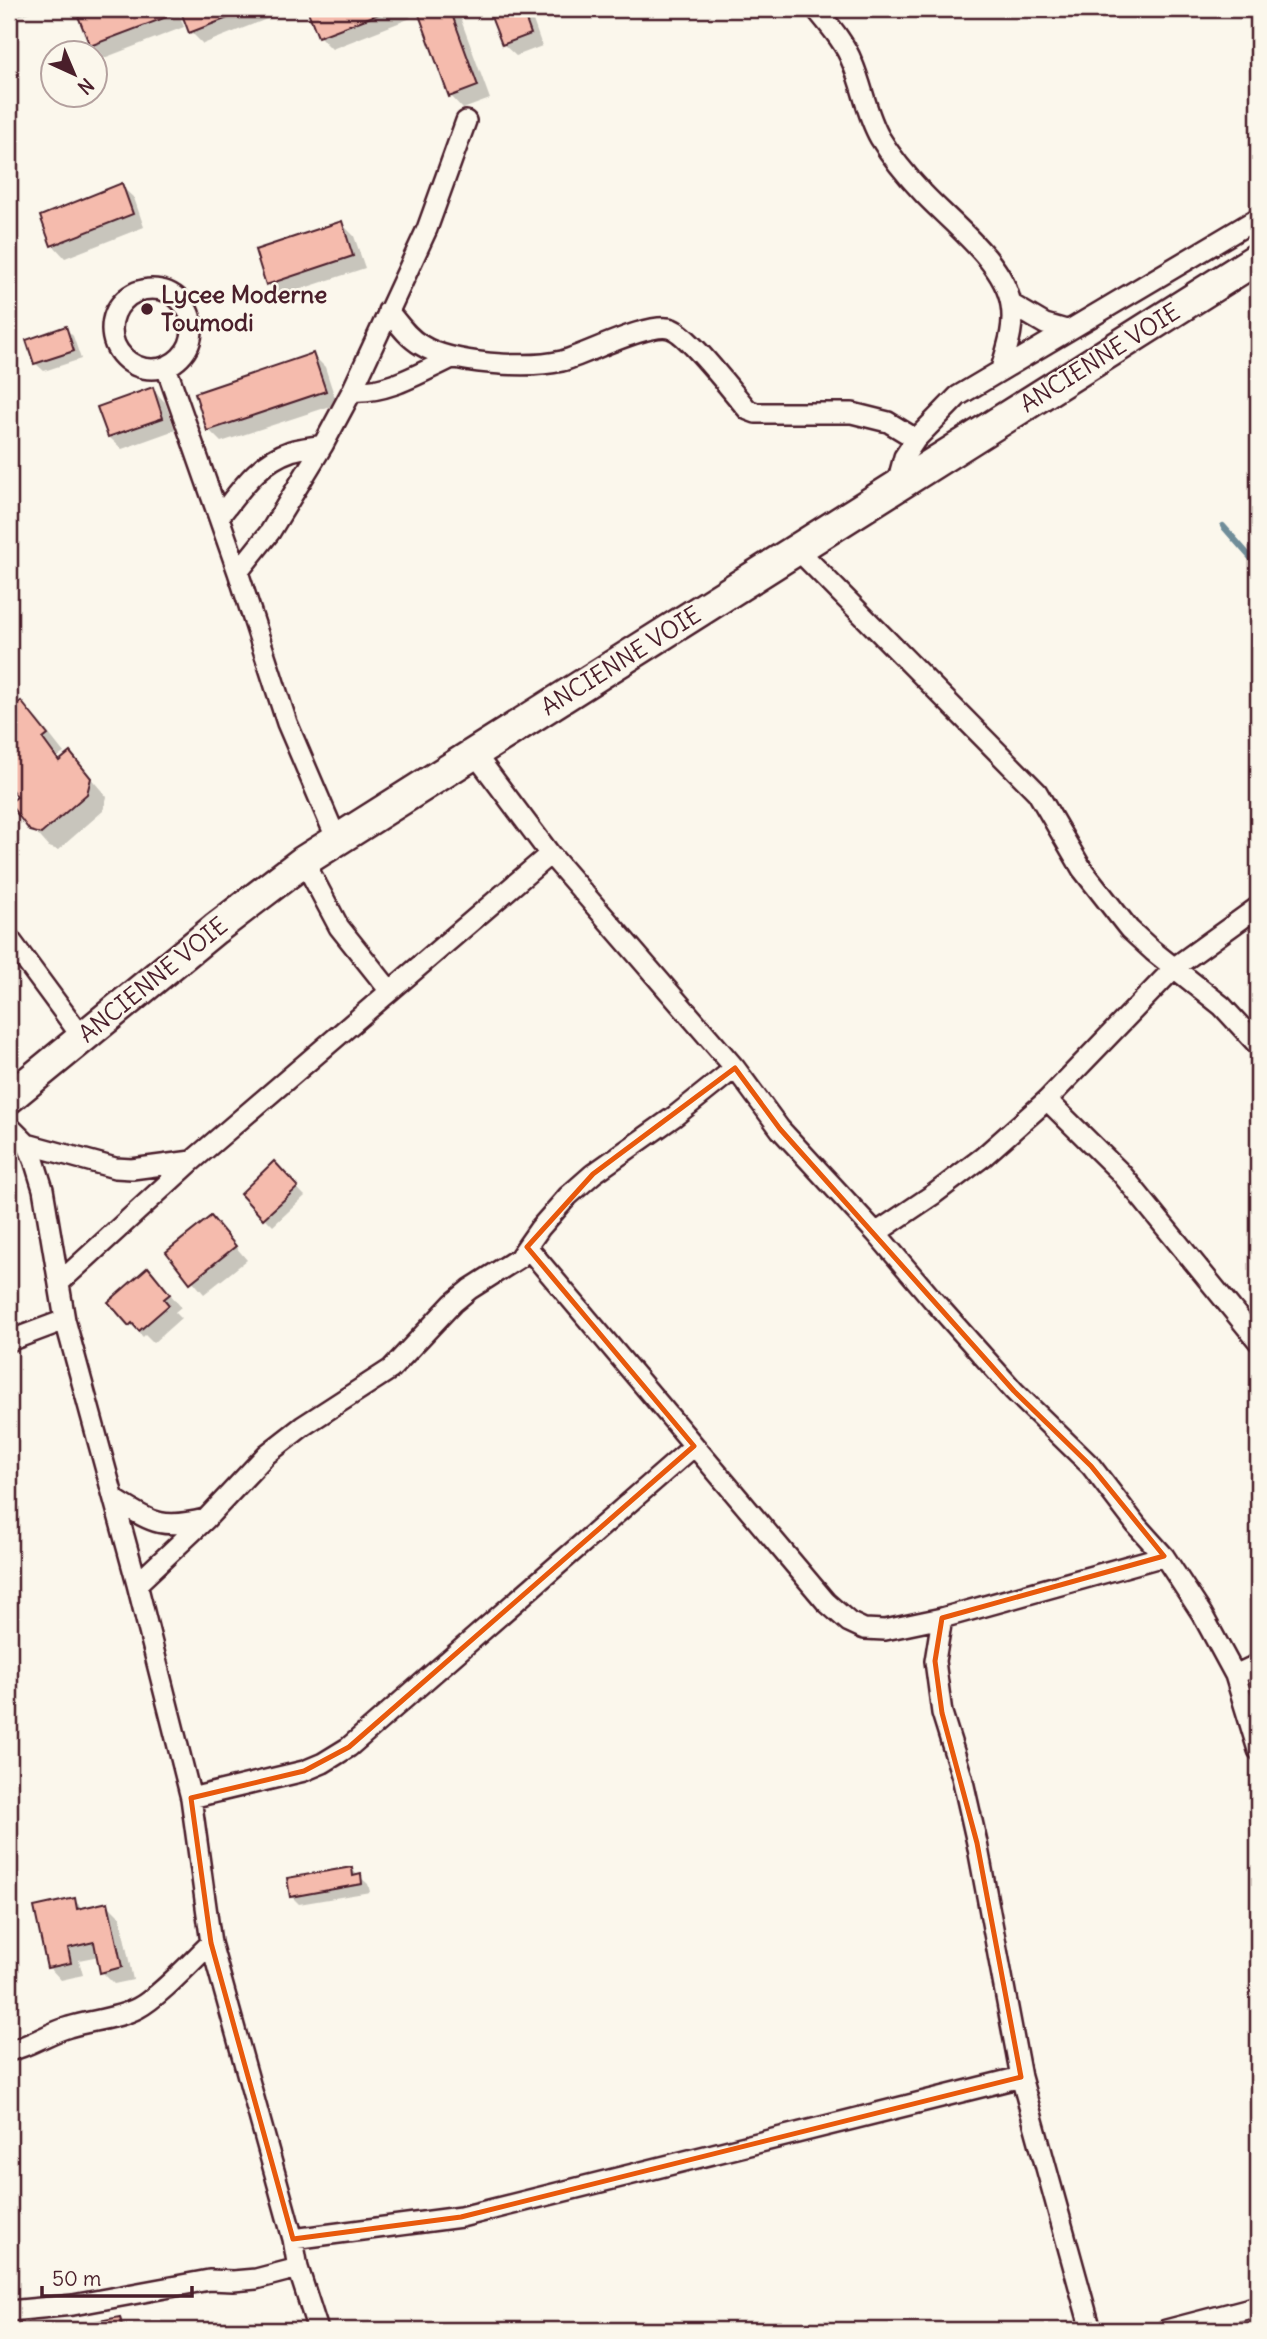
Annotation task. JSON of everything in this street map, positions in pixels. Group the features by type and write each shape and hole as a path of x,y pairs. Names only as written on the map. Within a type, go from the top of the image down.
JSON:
{"main road":[{"name":"ANCIENNE VOIE","path":"9,1098 215,929 304,860 1258,258"}],"street":[{"path":"816,9 851,59 867,110 879,136 924,194 984,252 1003,284 1011,304 1012,326 1001,369"},
{"path":"238,572 270,532 352,391 427,229 466,121"},
{"path":"896,487 904,457 916,439 958,396 1258,218"},
{"path":"155,288 173,294 186,306 192,323 191,341 181,357 166,367 148,370 131,364 118,352 111,335 113,317 122,301 138,291 155,288"},
{"path":"1011,304 1045,324 1066,330"},
{"path":"388,311 412,339 422,346 452,358 501,363 562,361 636,333 663,327 671,328 688,340 748,410 756,413 852,413 888,422 916,439"},
{"path":"352,391 370,391 386,387 452,358"},
{"path":"166,367 238,572 287,723 337,840"},
{"path":"219,517 265,464 291,451 323,445"},
{"path":"798,550 1037,792 1082,869 1129,929 1222,1006 1258,1045"},
{"path":"475,754 550,854 735,1068 780,1129 877,1233 1014,1391 1091,1466 1164,1556 1202,1614 1235,1675 1258,1750"},
{"path":"59,1283 192,1161 550,854"},
{"path":"304,860 339,927 390,991"},
{"path":"877,1233 934,1195 983,1157 1047,1100 1175,967 1258,907"},
{"path":"9,938 82,1038"},
{"path":"137,1584 206,1519 267,1454 303,1426 391,1369 453,1303 519,1258 540,1228 568,1196 593,1174 675,1116 735,1068"},
{"path":"1047,1100 1121,1173 1258,1341"},
{"path":"9,1126 27,1144 43,1189 65,1320 137,1584 191,1798 211,1943 293,2239 298,2269 317,2330"},
{"path":"27,1144 115,1168 132,1169 192,1161"},
{"path":"527,1247 826,1602 849,1622 864,1629 885,1630 943,1618 1164,1556"},
{"path":"9,1341 65,1320"},
{"path":"191,1798 304,1771 323,1763 349,1746 694,1446"},
{"path":"114,1499 148,1519 165,1525 181,1525 206,1519"},
{"path":"943,1618 935,1661 942,1713 962,1777 977,1843 1021,2077 1091,2330"},
{"path":"1235,1675 1258,1664"},
{"path":"9,2051 29,2046 69,2027 137,2009 211,1943"},
{"path":"293,2239 461,2217 1021,2077"},
{"path":"9,2311 73,2305 209,2280 256,2279 298,2269"},
{"path":"1166,2330 1258,2306"}],"highlighted area":[{"path":"735,1068 780,1129 1014,1391 1091,1466 1164,1556 942,1618 935,1661 942,1713 977,1843 1021,2077 461,2217 293,2239 211,1943 191,1798 304,1771 349,1747 694,1446 527,1247 593,1174"}],"building":[{"path":"96,9 170,9 172,15 108,39 87,38 78,16"},
{"path":"180,9 251,9 189,33"},
{"path":"307,9 392,9 318,37"},
{"path":"417,9 450,9 478,86 449,97"},
{"path":"488,9 522,9 531,34 502,45"},
{"path":"122,183 133,214 51,246 40,216"},
{"path":"342,221 353,256 266,285 255,250"},
{"path":"66,326 74,351 34,364 26,340"},
{"path":"313,353 326,391 207,431 195,393"},
{"path":"153,387 163,418 108,437 97,407"},
{"path":"21,701 48,735 43,739 59,761 70,752 91,778 87,794 41,834 30,831 9,803 17,797 9,786 9,711"},
{"path":"274,1161 298,1187 263,1219 240,1194"},
{"path":"211,1216 236,1246 190,1283 166,1252"},
{"path":"148,1267 170,1294 164,1299 169,1305 139,1331 132,1323 129,1326 108,1302"},
{"path":"352,1867 353,1876 361,1874 362,1884 290,1897 287,1878"},
{"path":"75,1898 77,1909 108,1902 122,1967 100,1973 94,1942 68,1948 71,1963 47,1968 34,1907"},
{"path":"120,2317 123,2330 95,2330 94,2322"}],"waterway":[{"path":"1223,526 1258,566"}],"place":[{"name":"Lycee Moderne Toumodi","path":"147,309"}]}
